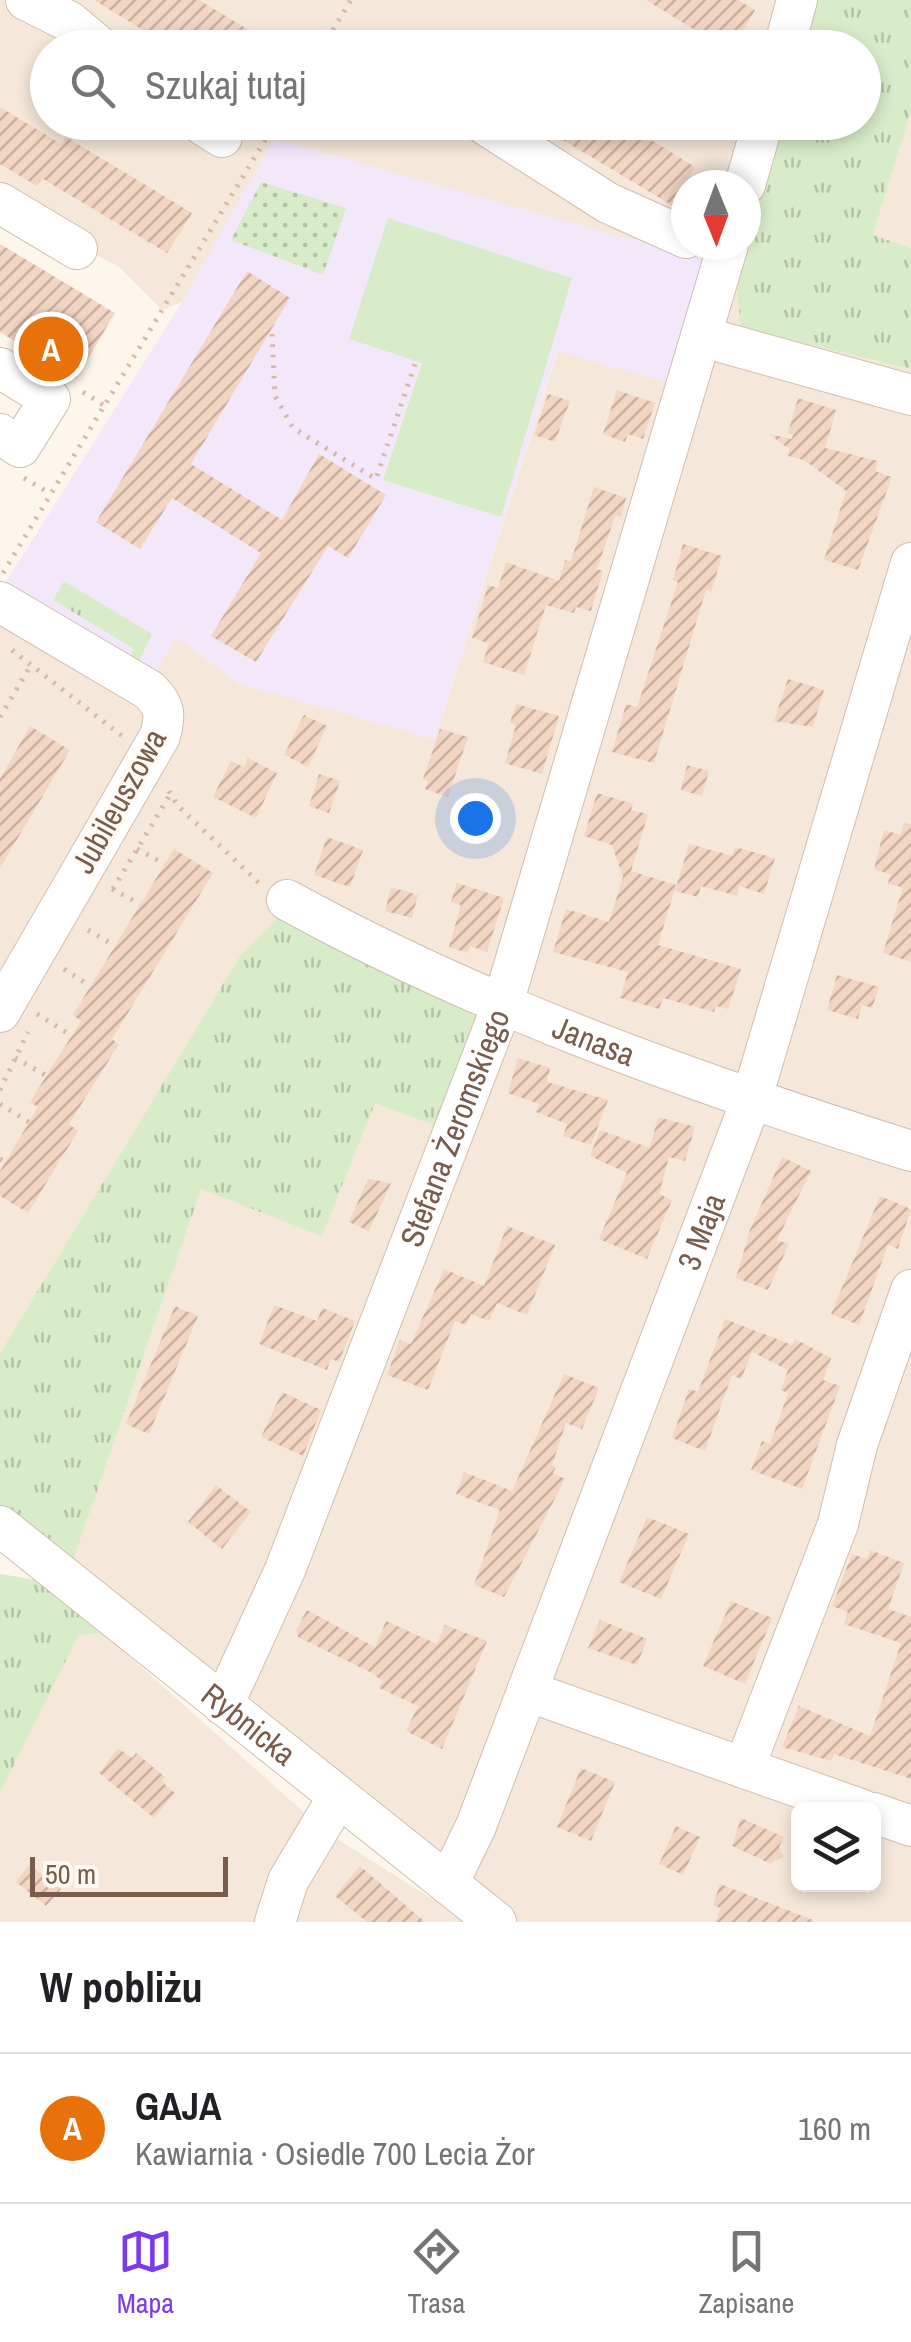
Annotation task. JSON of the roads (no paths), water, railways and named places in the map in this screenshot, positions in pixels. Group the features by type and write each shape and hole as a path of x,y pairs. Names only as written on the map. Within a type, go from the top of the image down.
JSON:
{"street":[{"path":"26,0 79,30"},
{"path":"789,30 797,0"},
{"path":"509,140 608,203 671,231"},
{"path":"749,170 758,140"},
{"path":"0,202 77,249"},
{"name":"Stefana Żeromskiego","path":"223,1705 284,1570 502,1003 703,337 718,260"},
{"path":"703,337 911,395"},
{"path":"0,368 50,398 20,447 0,434"},
{"name":"3 Maja","path":"448,1884 476,1826 751,1100 911,563"},
{"name":"Jubileuszowa","path":"0,602 149,690 164,707 165,718 160,736 19,1013"},
{"name":"Janasa","path":"287,900 502,1003 751,1100 911,1150"},
{"path":"744,1768 838,1524 857,1445 911,1290"},
{"name":"Rybnicka","path":"0,1526 496,1922"},
{"path":"526,1692 840,1802"},
{"path":"274,1922 288,1881 338,1797"},
{"path":"881,1815 911,1826"}],"place":[{"name":"GAJA","path":"51,349"}]}
